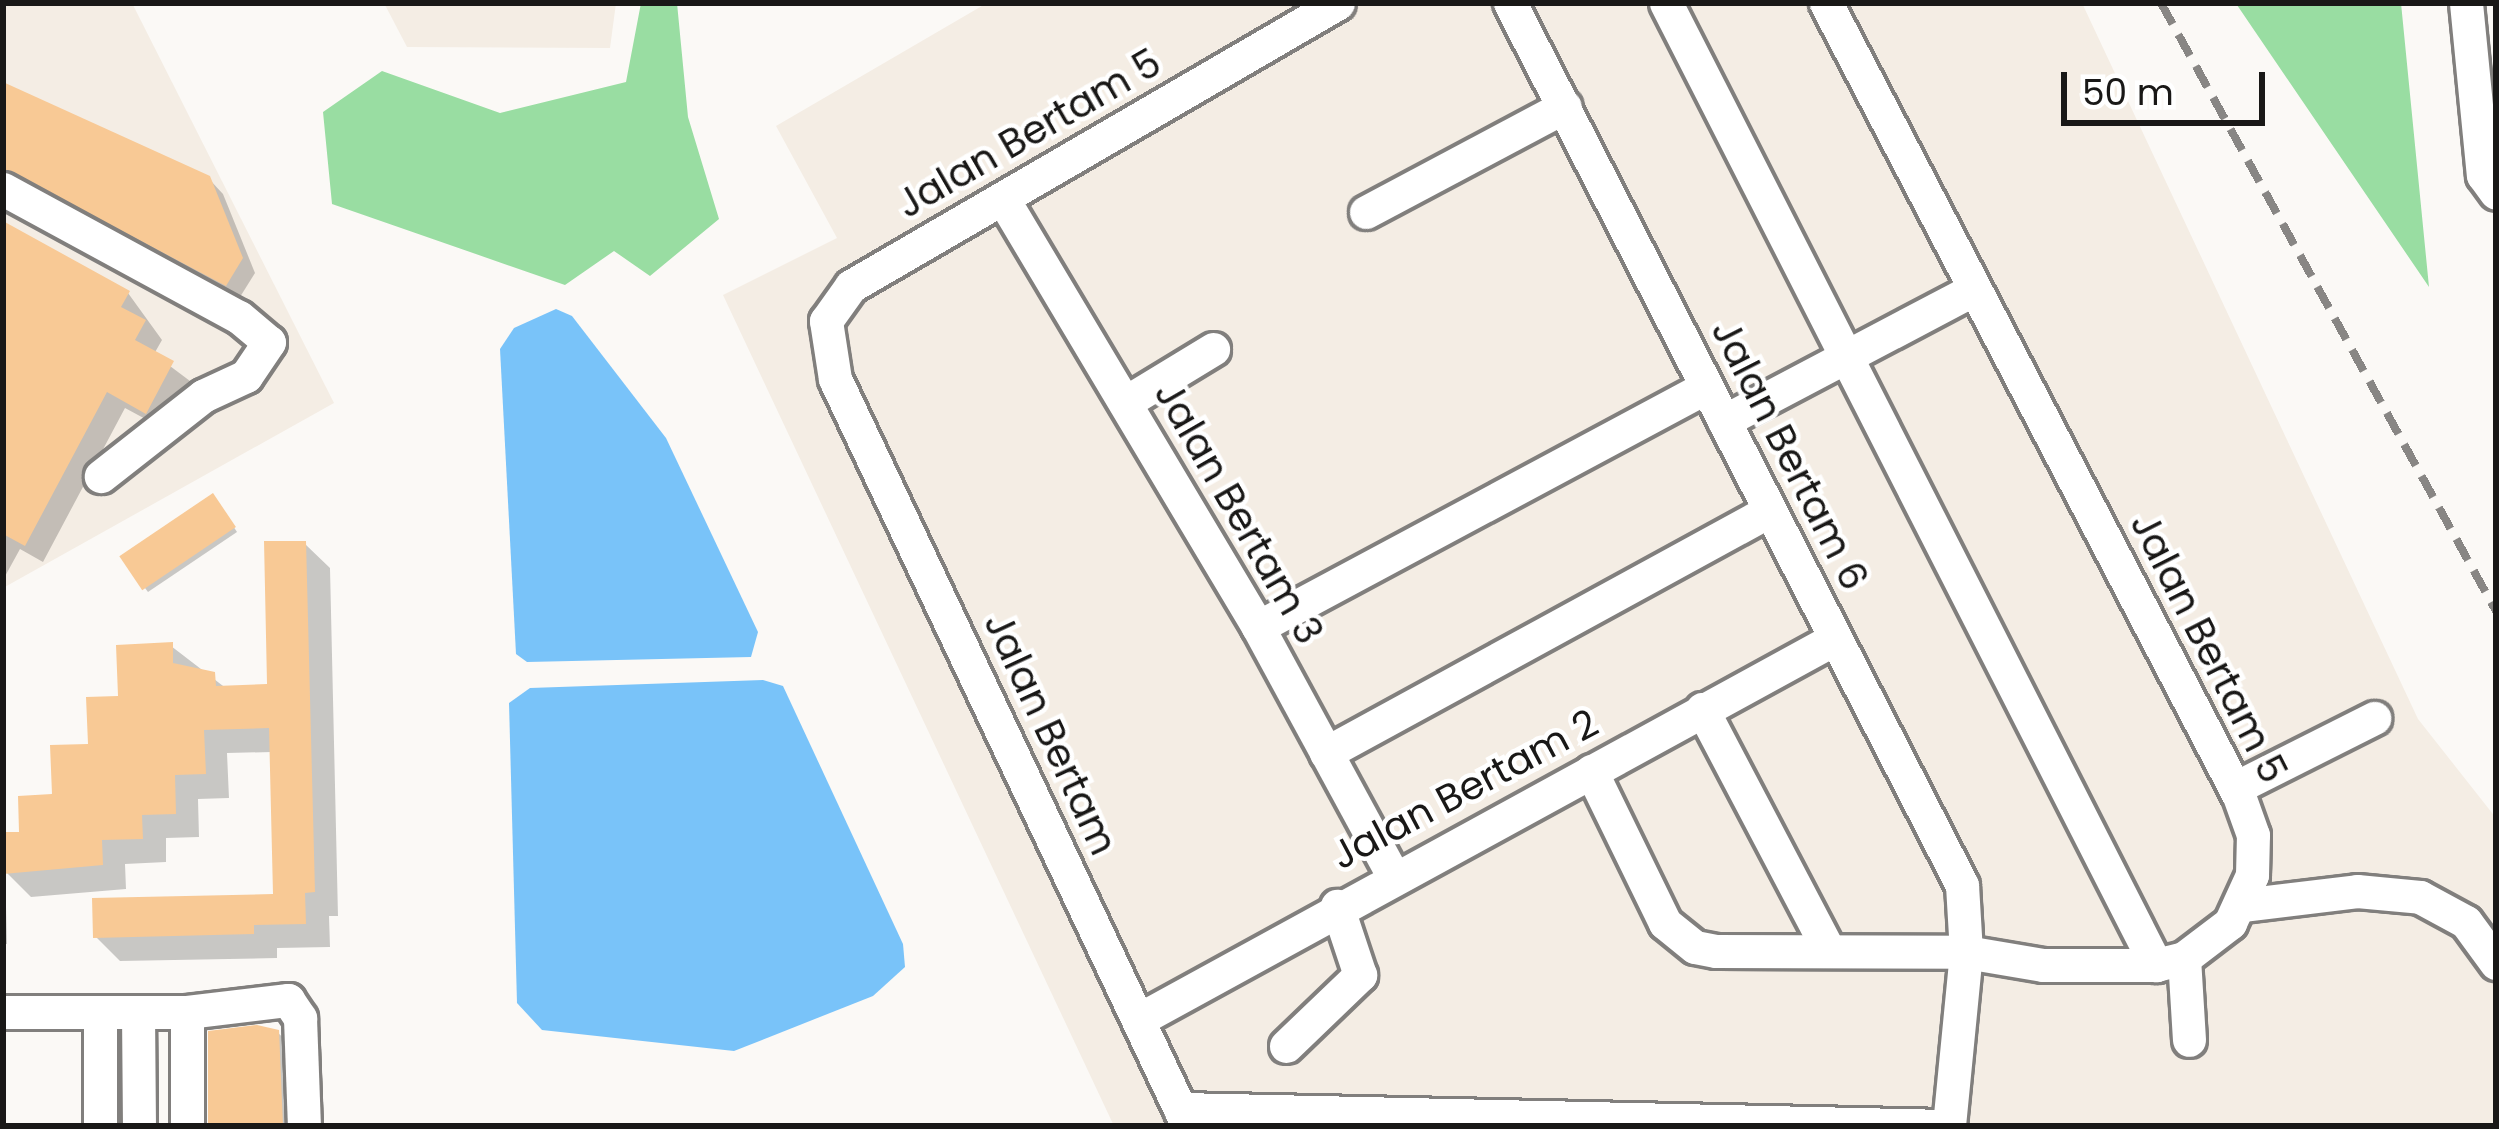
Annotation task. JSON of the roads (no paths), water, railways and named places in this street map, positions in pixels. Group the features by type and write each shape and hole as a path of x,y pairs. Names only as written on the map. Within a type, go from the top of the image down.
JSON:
{"street":[{"name":"Jalan Bertam 5","path":"835,379 826,321 835,301 1338,3"},
{"name":"Jalan Bertam 6","path":"1510,3 1834,639 1949,852 1968,914 1949,1126"},
{"path":"1666,3 1845,358 2170,961 2189,1040"},
{"name":"Jalan Bertam 5","path":"1826,3 2235,788 2253,835 2242,904"},
{"path":"2466,3 2483,175 2496,193"},
{"path":"1366,212 1565,106"},
{"path":"3,189 239,317 269,342 246,376 203,396 101,476"},
{"name":"Jalan Bertam 3","path":"1003,199 1258,627 1392,874"},
{"path":"1724,421 1974,290"},
{"path":"1126,402 1213,349"},
{"name":"Jalan Bertam","path":"835,379 1184,1118"},
{"path":"1258,627 1706,386"},
{"path":"1326,753 1769,512"},
{"name":"Jalan Bertam 2","path":"1138,1020 1392,874 1834,639"},
{"path":"1702,709 1828,950"},
{"path":"2235,788 2374,718"},
{"path":"1592,771 1679,938 1716,951 1966,952 2097,968 2170,961 2242,904 2357,891 2420,897 2466,922 2491,946 2496,964"},
{"path":"1286,1046 1360,975 1337,906"},
{"path":"3,1012 187,1012 281,998 294,1004 304,1126"},
{"path":"100,1012 100,1126"},
{"path":"138,1012 139,1126"},
{"path":"187,1012 187,1126"},
{"path":"1184,1118 1949,1126"}],"water":[{"path":"556,309 572,316 666,438 758,632 751,657 527,662 516,654 500,349 514,328"},
{"path":"763,680 783,686 903,944 905,967 873,996 734,1051 542,1030 517,1003 509,703 530,688"}],"railway":[{"path":"2161,3 2496,611"}]}
